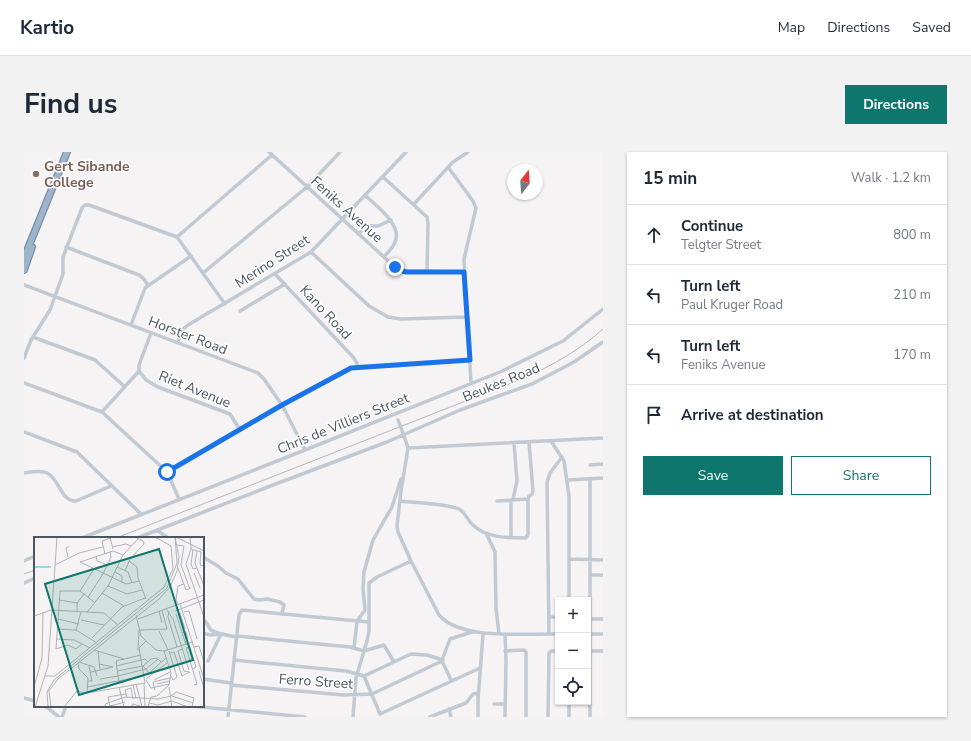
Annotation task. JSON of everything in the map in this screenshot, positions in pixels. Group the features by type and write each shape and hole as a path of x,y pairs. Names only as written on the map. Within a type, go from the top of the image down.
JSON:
{"highway":[{"path":"24,258 67,152"},
{"path":"24,270 39,228 41,218"}],"street":[{"name":"Merino Street","path":"178,343 181,331 186,326 311,252 406,152"},
{"path":"414,204 455,160 468,152"},
{"path":"203,273 307,187 338,153"},
{"path":"177,237 271,154"},
{"name":"Feniks Avenue","path":"271,154 399,270 464,272"},
{"path":"448,167 473,201 476,208 465,253 464,272 471,384"},
{"path":"383,177 414,204 425,215 428,221 427,272"},
{"path":"365,195 391,220 394,225 396,239 393,246 384,257"},
{"path":"24,358 33,337 48,315 63,274 62,260 66,247 82,208 86,204 177,237 225,304"},
{"path":"358,234 367,226 378,226 391,220"},
{"path":"66,247 139,275 148,285"},
{"path":"311,252 369,306 388,317 396,319 466,317"},
{"path":"131,325 143,293 148,285 191,256"},
{"name":"Kano Road","path":"275,274 353,357 357,363 357,367"},
{"path":"240,310 285,284"},
{"name":"Horster Road","path":"24,285 259,374 282,405 306,450"},
{"name":"Chris de Villiers Street","path":"84,537 500,372 556,345 570,336 603,309"},
{"path":"102,412 139,371 139,365 151,333"},
{"path":"33,337 91,358 102,365 124,386"},
{"name":"Beukes Road","path":"140,537 404,436 460,410 541,380 574,362 603,342"},
{"path":"167,472 282,405 343,372 357,367 470,360"},
{"name":"Riet Avenue","path":"139,371 146,380 158,387 230,414 240,430"},
{"path":"24,383 102,412 167,472 179,499"},
{"path":"395,414 408,448 401,491 398,532 411,561 441,617 453,625 483,634 555,634"},
{"path":"24,432 77,452 141,514"},
{"path":"408,448 603,438"},
{"path":"551,440 562,457 568,480 569,597"},
{"path":"400,501 442,505 458,509 464,513 474,527 487,535 527,537 528,499 533,491 529,442"},
{"path":"511,537 512,500 517,481 514,443"},
{"path":"549,634 547,482 550,473 562,457"},
{"path":"590,465 603,464"},
{"path":"24,473 48,473 67,497 73,501 111,486"},
{"path":"354,648 357,621 365,610 363,588 364,572 373,540 392,507 404,475"},
{"path":"568,480 603,478"},
{"path":"590,479 590,597"},
{"path":"497,501 528,499"},
{"path":"157,530 167,537"},
{"path":"487,535 495,552 496,608 500,634"},
{"path":"24,561 34,556"},
{"path":"204,559 238,579 254,599 268,599 283,603 284,606 282,613"},
{"path":"569,559 603,560"},
{"path":"353,717 357,674 368,637 368,587 370,582 377,577 411,561"},
{"path":"590,575 603,575"},
{"path":"24,583 34,578"},
{"path":"228,717 239,615 242,610 369,622"},
{"path":"549,617 555,617"},
{"path":"591,619 603,619"},
{"path":"204,620 211,630 220,634 237,637 354,648 364,652 384,645 394,662"},
{"path":"473,632 450,639 442,660 372,694 379,716 451,680 480,668"},
{"path":"204,633 210,635 220,634"},
{"path":"208,661 220,634"},
{"path":"478,717 478,694 483,634"},
{"path":"505,634 505,717"},
{"path":"591,634 603,634"},
{"path":"506,651 524,650 526,652 526,717"},
{"path":"548,717 549,653 555,651"},
{"path":"591,651 603,652"},
{"path":"364,676 414,653 427,655 442,660 451,680"},
{"name":"Ferro Street","path":"204,679 231,684 318,694 354,696 372,694 364,676 346,671 234,660"},
{"path":"590,669 590,717"},
{"path":"430,717 466,703 473,694 478,694"},
{"path":"24,698 34,701"},
{"path":"494,704 505,704"},
{"path":"569,705 569,717"},
{"path":"46,707 58,717"},
{"path":"62,717 66,707"},
{"path":"200,707 305,717"},
{"path":"449,709 451,717"}],"railway":[{"path":"119,537 527,377 566,356 585,344 603,329"},
{"path":"24,574 34,570"}],"place":[{"name":"Gert Sibande College","path":"36,174"}],"route":[{"path":"167,472 282,405 351,368 470,360 464,272 406,272 395,267"}]}
